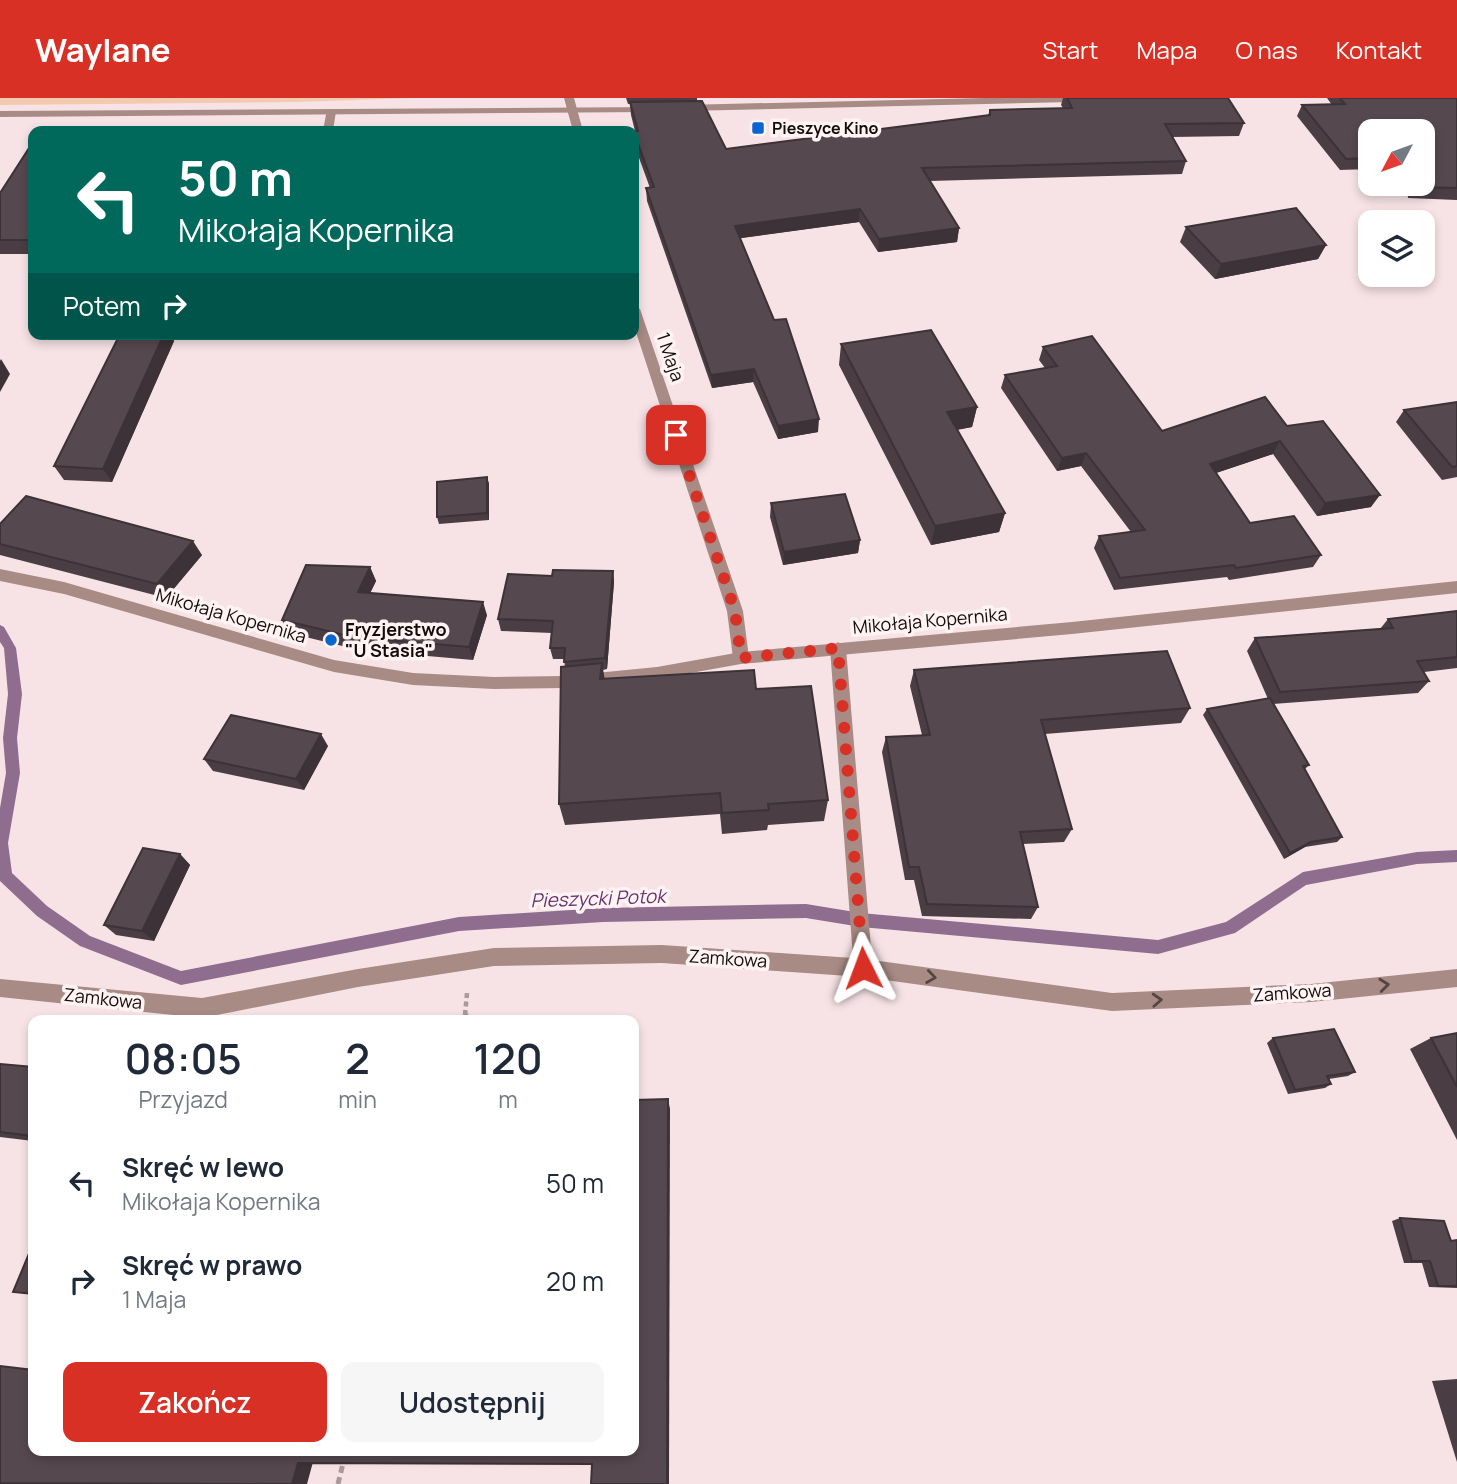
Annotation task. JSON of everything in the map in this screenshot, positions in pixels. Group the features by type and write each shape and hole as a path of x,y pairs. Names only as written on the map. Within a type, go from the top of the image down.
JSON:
{"street":[{"path":"569,98 577,126"},
{"path":"671,108 1117,98"},
{"path":"0,114 658,109"},
{"path":"329,126 331,111"},
{"name":"1 Maja","path":"639,324 735,611 741,658"},
{"name":"Mikołaja Kopernika","path":"0,575 64,588 334,666 413,679 494,683 565,682 657,673 741,658 1072,628 1457,587"},
{"path":"838,648 863,968"},
{"name":"Zamkowa","path":"0,988 202,1009 359,978 494,957 662,954 863,968 1112,1002 1311,993 1457,978"}],"path":[{"path":"338,1484 345,1456"}],"shaded area":[{"path":"0,98 412,98 0,105"}],"building":[{"path":"1067,98 1228,98 1244,123 1165,124 1186,161 922,168 959,228 879,239 860,209 735,226 774,320 786,319 819,419 778,426 754,369 711,375 646,188 654,187 639,146 639,126 637,126 630,102 702,101 726,149 990,115 990,110 1072,108"},
{"path":"1340,98 1457,98 1457,188 1435,187 1435,119 1358,119 1358,158 1346,159 1302,105 1345,104"},
{"path":"28,150 28,240 0,240 0,193"},
{"path":"1296,208 1326,245 1221,264 1186,227"},
{"path":"931,330 977,407 947,412 1005,513 935,526 841,344"},
{"path":"1092,336 1162,431 1265,397 1287,426 1323,421 1380,495 1325,503 1280,441 1210,464 1250,523 1294,516 1321,555 1236,568 1234,565 1120,578 1099,536 1145,530 1086,453 1062,458 1005,375 1057,366 1043,347"},
{"path":"117,340 161,340 103,469 54,466"},
{"path":"1457,402 1457,466 1452,467 1404,410"},
{"path":"487,477 487,513 437,517 437,482"},
{"path":"845,494 860,540 784,552 771,503"},
{"path":"26,496 193,541 157,584 0,544 0,524"},
{"path":"306,565 370,567 358,592 483,602 469,647 353,637 282,620"},
{"path":"553,570 613,571 605,658 564,662 565,648 550,648 553,621 498,619 508,574 552,576"},
{"path":"1457,611 1457,657 1417,661 1429,681 1280,692 1255,638 1393,628 1388,619"},
{"path":"1167,651 1190,708 1041,720 1072,829 1020,832 1038,907 927,904 919,867 909,867 886,737 930,735 914,670"},
{"path":"602,663 600,679 754,670 756,689 811,686 828,800 768,804 769,810 722,813 720,793 559,804 561,667"},
{"path":"1270,698 1309,765 1303,766 1342,837 1311,842 1290,853 1207,709"},
{"path":"231,715 321,734 296,779 204,759"},
{"path":"143,848 180,854 142,931 104,925"},
{"path":"1334,1029 1355,1072 1327,1076 1331,1084 1295,1090 1273,1038"},
{"path":"1457,1033 1457,1087 1431,1038"},
{"path":"0,1064 28,1067 28,1135 0,1132"},
{"path":"668,1099 667,1484 591,1484 592,1464 298,1463 292,1484 0,1483 0,1366 28,1369 28,1456 639,1456 639,1100"},
{"path":"1400,1218 1444,1221 1451,1241 1457,1240 1457,1286 1438,1286 1430,1261 1412,1261"},
{"path":"28,1256 28,1294 13,1292"}],"waterway":[{"name":"Pieszycki Potok","path":"0,630 10,648 15,694 10,738 13,773 1,843 5,876 42,911 85,941 181,978 459,924 603,915 806,911 861,920 1158,947 1230,928 1303,879 1417,858 1457,856"}],"place":[{"name":"Pieszyce Kino","path":"758,128"},
{"name":"Fryzjerstwo \"U Stasia\"","path":"331,640"}],"route":[{"path":"676,435 735,611 741,658 838,648 863,968"}]}
